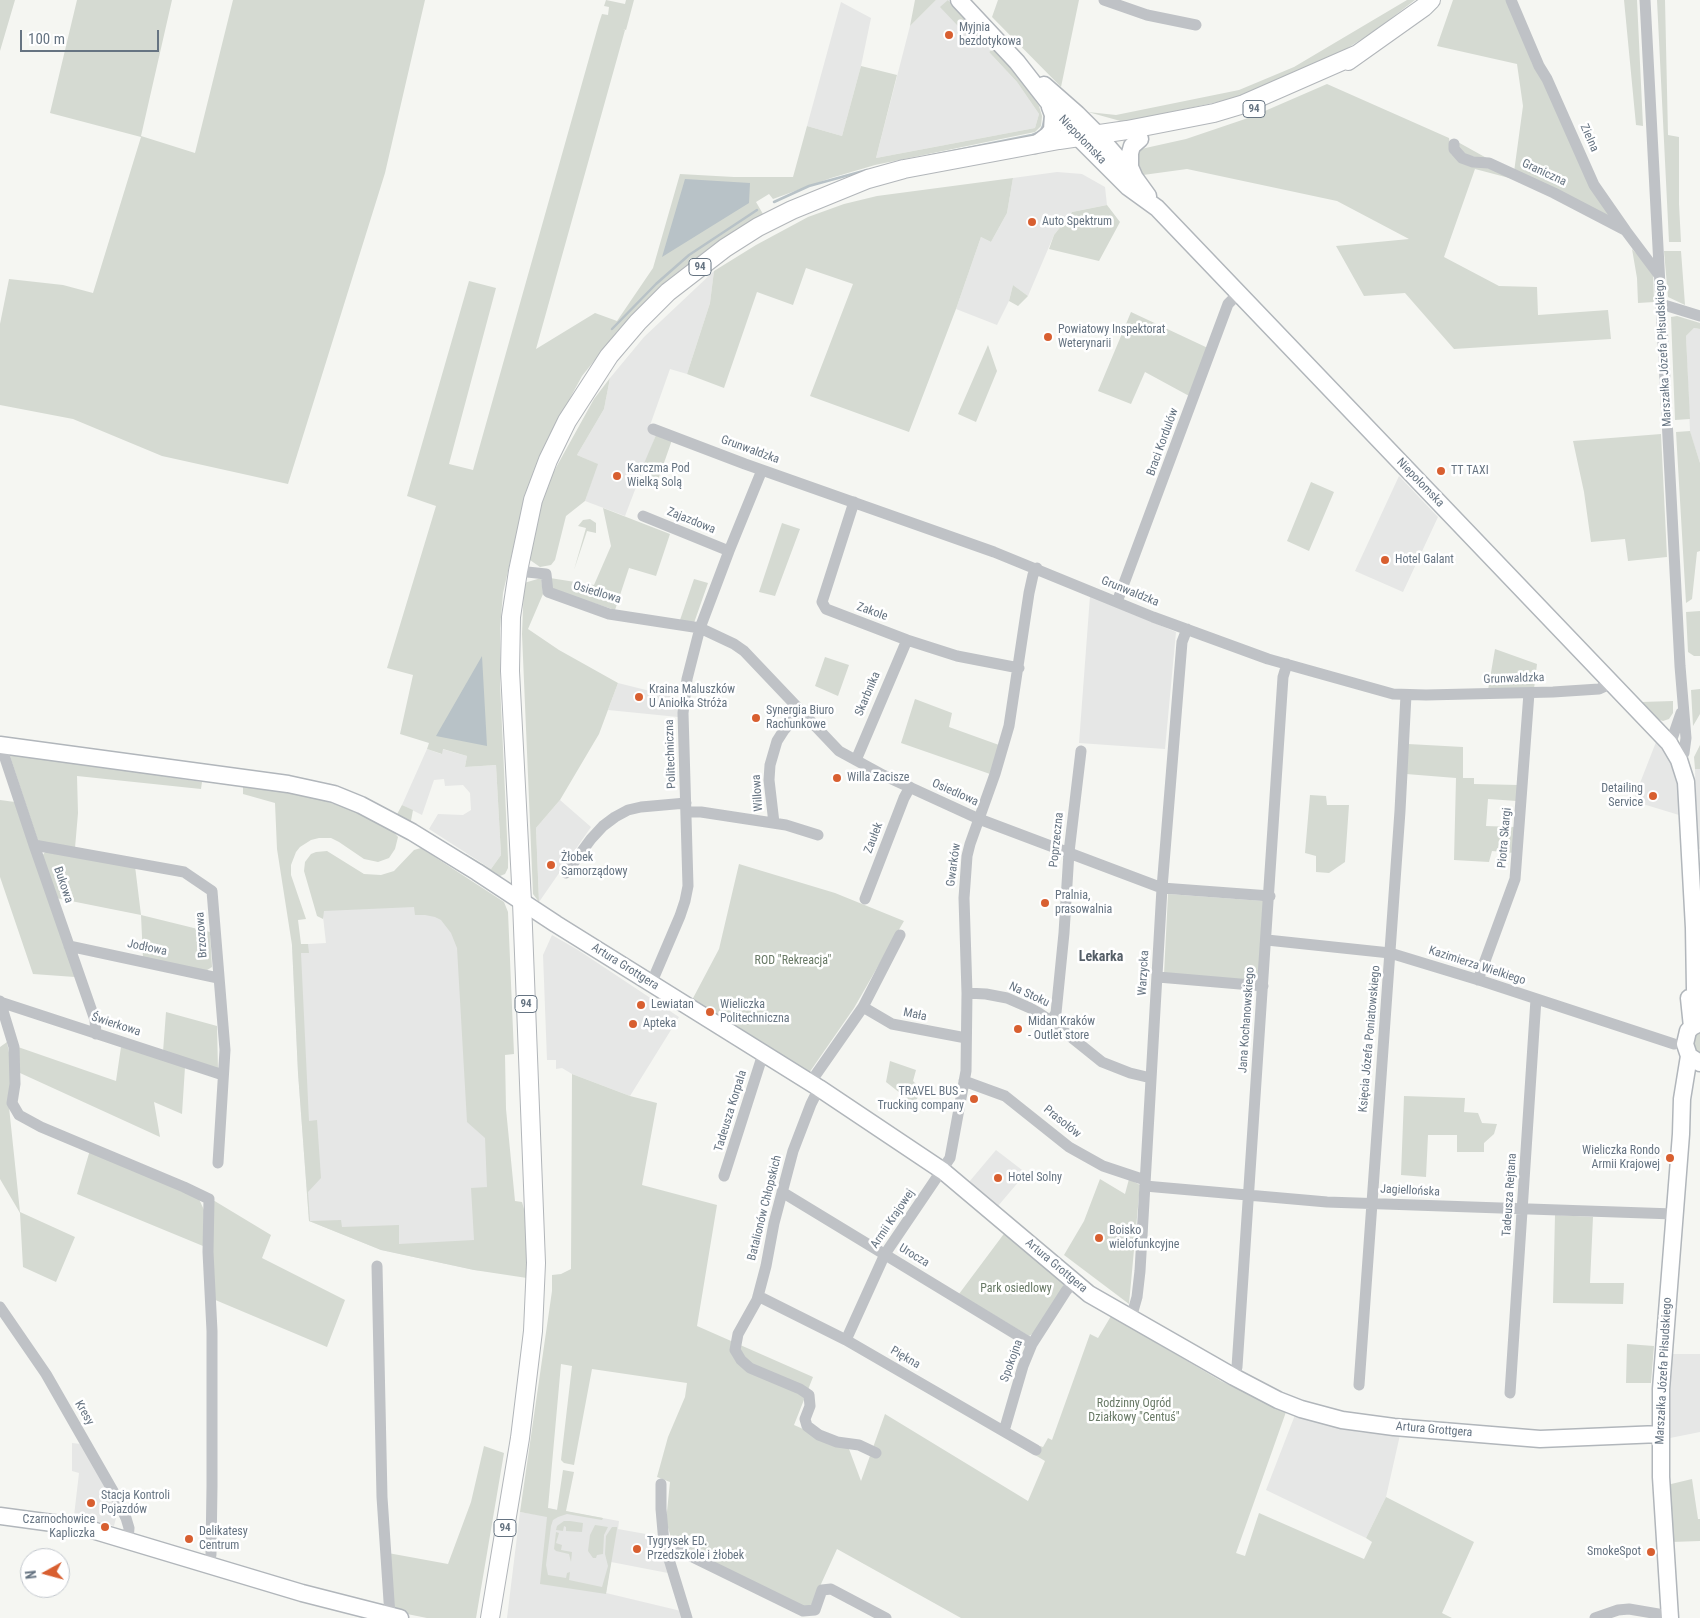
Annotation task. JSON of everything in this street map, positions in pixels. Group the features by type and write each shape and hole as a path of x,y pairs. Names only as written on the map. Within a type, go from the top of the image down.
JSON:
{"main road":[{"name":"Niepołomska","path":"959,0 1017,62 1066,125 1093,141 1135,178 1157,208 1669,743 1679,760"},
{"name":"94","path":"847,188 1134,134 1244,104 1358,54 1431,0"},
{"name":"Niepołomska","path":"1017,62 1077,114 1093,141 1128,187 1157,208"},
{"path":"1035,145 1052,130 1053,115 1048,102"},
{"path":"1077,114 1100,124 1134,134 1130,153 1130,167 1135,178"},
{"name":"94","path":"490,1618 520,1438 535,1288 535,1217 510,671 511,617 518,570 533,500 548,460 572,413 609,356 638,322 668,292 725,248 758,227 792,210 847,188 904,169 1035,145 1093,141"},
{"name":"Artura Grottgera","path":"1,745 288,784 334,794 361,804 412,832 814,1086 943,1171 1097,1299 1234,1377 1268,1395 1301,1409 1342,1420 1362,1423 1540,1439 1660,1434"},
{"path":"1679,760 1686,782 1696,989 1700,1011"},
{"path":"1694,944 1689,989 1696,1025"},
{"name":"Marszałka Józefa Piłsudskiego","path":"1670,1617 1661,1477 1661,1389 1683,1088 1696,1062 1684,1044 1685,1037 1696,1025"},
{"path":"0,1516 82,1527 302,1594 395,1617"}],"street":[{"path":"1104,0 1147,15 1196,25"},
{"name":"Zielna","path":"1511,0 1539,66 1547,79 1594,184 1660,276"},
{"name":"Marszałka Józefa Piłsudskiego","path":"1645,0 1657,246 1662,304 1686,738 1684,753 1679,760"},
{"name":"Graniczna","path":"1454,144 1454,149 1462,158 1473,162 1489,163 1554,193 1626,231"},
{"name":"Braci Kordulów","path":"1117,602 1228,304 1238,294"},
{"path":"1662,304 1700,316"},
{"name":"Grunwaldzka","path":"652,429 1037,568 1117,602 1268,659 1393,694 1529,693 1599,689 1612,683"},
{"name":"Politechniczna","path":"651,984 685,901 688,871 684,696 700,628 762,470"},
{"name":"Zakole","path":"854,502 822,602 826,609 907,640 957,656 1019,668"},
{"name":"Zajazdowa","path":"643,516 729,551"},
{"name":"Gwarków","path":"943,1171 950,1158 966,1071 965,875 970,844 1009,726 1029,593 1033,575 1037,568"},
{"name":"Osiedlowa","path":"518,570 546,574 548,592 609,614 700,628 724,639 744,651 839,751 910,787 979,818 1162,888 1270,896"},
{"name":"Warzycka","path":"1131,1318 1137,1297 1162,888 1182,642 1187,629"},
{"name":"Skarbnika","path":"856,760 907,640"},
{"name":"Jana Kochanowskiego","path":"1234,1377 1237,1367 1267,940 1283,678 1287,664"},
{"name":"Piotra Skargi","path":"1478,980 1515,879 1529,693"},
{"name":"Księcia Józefa Poniatowskiego","path":"1359,1385 1390,952 1406,695"},
{"name":"Marszałka Józefa Piłsudskiego","path":"1669,743 1683,706"},
{"name":"Willowa","path":"774,823 769,780 770,765 777,741 792,720 803,712"},
{"name":"Bukowa","path":"1,745 96,1020 96,1034"},
{"name":"Poprzeczna","path":"1051,1021 1056,1013 1064,933 1069,852 1081,751"},
{"name":"Zaułek","path":"865,899 910,787"},
{"name":"Willowa","path":"566,873 603,826 628,810 641,807 686,808 786,825 818,835"},
{"name":"Brzozowa","path":"34,845 184,872 203,883 212,891 225,1050 218,1162"},
{"path":"814,1086 863,1007 900,935"},
{"name":"Kazimierza Wielkiego","path":"1267,940 1390,952 1674,1044"},
{"name":"Jodłowa","path":"69,946 218,978"},
{"path":"1158,977 1263,986"},
{"name":"Na Stoku","path":"967,993 1007,998 1039,1012 1102,1062 1130,1073 1151,1078"},
{"name":"Tadeusza Rejtana","path":"1510,1393 1536,999"},
{"path":"0,1001 14,1047 15,1084 12,1103 19,1115 41,1127 184,1186 209,1199 208,1252 212,1332 212,1518 209,1566"},
{"name":"Świerkowa","path":"0,1001 223,1075"},
{"name":"Mała","path":"863,1007 892,1024 966,1038"},
{"name":"Tadeusza Korpala","path":"724,1176 763,1054"},
{"name":"Prasołów","path":"964,1081 1005,1096 1069,1147 1103,1166 1145,1183"},
{"name":"Batalionów Chłopskich","path":"814,1086 811,1104 782,1192 758,1296 738,1334 736,1350 740,1360 750,1368 809,1394 810,1406 805,1419 807,1426 820,1435 837,1442 859,1445 876,1453"},
{"name":"Armii Krajowej","path":"846,1340 885,1254 943,1171"},
{"name":"Jagiellońska","path":"1145,1183 1327,1202 1674,1214"},
{"name":"Urocza","path":"782,1192 1032,1344"},
{"path":"377,1266 382,1494 395,1617"},
{"name":"Spokojna","path":"1004,1431 1023,1366 1032,1344 1074,1281"},
{"name":"Piękna","path":"758,1296 846,1340 1036,1450"},
{"name":"Kresy","path":"0,1307 46,1374 113,1491 126,1518 129,1528 128,1540"},
{"path":"661,1484 664,1543 687,1618"},
{"path":"664,1543 803,1611 814,1610 822,1590 831,1589 886,1618"},
{"path":"1595,1618 1629,1608 1670,1617"}],"shaded area":[{"path":"936,0 948,0 994,48 989,52 1017,82 1039,114 1035,128 876,158 910,26"},
{"path":"841,2 871,18 861,66 842,136 807,126"},
{"path":"1057,172 1082,174 1105,187 1107,205 1072,212 1054,235 1028,296 1013,285 1009,301 997,325 956,309 981,237 991,242 1007,213 1013,178"},
{"path":"685,179 750,183 749,203 662,257"},
{"path":"714,271 710,303 687,374 670,369 648,431 656,435 625,516 585,501 597,464 577,455 604,409 610,378 644,337"},
{"path":"1694,328 1700,329 1700,463 1690,432 1686,336"},
{"path":"1399,476 1438,517 1403,592 1355,571"},
{"path":"1090,596 1176,632 1165,749 1079,743"},
{"path":"482,656 487,746 436,736"},
{"path":"618,683 678,698 678,717 608,710"},
{"path":"1656,742 1665,753 1677,776 1679,815 1633,801"},
{"path":"427,749 441,754 442,749 467,756 465,767 496,765 501,855 491,869 429,829 438,814 463,815 471,810 470,793 463,785 445,786 444,779 434,780 422,815 402,805"},
{"path":"1695,769 1700,769 1700,849 1697,849"},
{"name":"Żłobek Samorządowy","path":"560,800 591,827 539,902 536,828"},
{"path":"425,903 460,932 492,1118 499,1273 474,1270 381,1250 309,1221 298,1073 292,945 326,943 322,908"},
{"path":"552,935 578,950 679,1017 630,1096 572,1074 562,1068 556,1069 556,1060 547,1060 543,955"},
{"path":"996,1150 1026,1173 998,1206 969,1182"},
{"path":"1669,1354 1700,1354 1700,1432 1665,1439"},
{"path":"1295,1415 1358,1432 1400,1435 1386,1497 1366,1538 1266,1490"},
{"path":"72,1443 81,1444 118,1510 114,1526 74,1516 79,1473 72,1471"},
{"path":"548,1508 619,1521 618,1529 657,1536 668,1573 611,1562 606,1593 681,1611 683,1618 507,1618 520,1512 547,1516"}],"green space":[{"path":"0,0 15,0 0,51"},
{"path":"77,0 172,0 141,136 195,153 233,0 425,0 385,173 288,484 162,456 73,419 0,405 0,324 9,279 63,285 93,293 141,137 50,113"},
{"path":"606,0 625,4 626,0 634,0 626,30 623,29 625,30 536,349 595,313 617,321 653,268 680,174 734,177 793,177 807,126 842,136 861,66 897,75 876,158 1035,128 1039,114 1017,82 989,52 994,48 1018,75 1039,106 1042,116 1041,126 1035,132 875,165 831,178 773,199 769,194 756,202 763,214 713,245 666,281 622,326 582,376 548,439 525,496 503,593 500,629 500,683 508,868 505,874 500,876 493,875 463,859 466,854 491,869 501,855 496,765 465,767 467,756 443,749 442,754 427,749 429,743 400,734 413,675 387,668 436,506 407,496 469,281 496,288 449,464 473,470 599,23 602,14 608,15 609,7 604,6"},
{"path":"915,0 936,0 910,26"},
{"path":"948,0 985,39 975,44 940,7"},
{"path":"998,0 1079,0 1061,87 992,17"},
{"path":"1407,0 1415,0 1376,30 1335,56 1276,83 1227,100 1124,122 1088,112 1116,115 1239,90 1294,67"},
{"path":"1453,0 1508,0 1526,43 1532,63 1544,81 1613,220 1514,172 1523,106 1517,64 1437,46"},
{"path":"1624,0 1637,0 1643,126 1636,125"},
{"path":"1657,0 1665,0 1668,135 1679,137 1681,242 1669,242"},
{"path":"1327,84 1449,138 1451,154 1513,179 1475,169 1444,257 1499,286 1537,287 1538,315 1608,310 1611,339 1454,349 1405,293 1364,296 1336,246 1409,239 1337,201 1187,169 1143,175 1138,168 1137,157 1141,149 1186,139 1251,117"},
{"path":"1456,141 1492,161 1462,154"},
{"path":"1013,178 1007,213 991,242 981,237 909,432 810,396 853,284 806,268 793,305 757,292 724,388 687,374 710,303 714,271 756,245 808,217 844,204 877,196"},
{"path":"1107,205 1120,222 1099,261 1049,249 1054,235 1072,212"},
{"path":"1632,249 1653,270 1654,302 1638,303 1637,278"},
{"path":"1664,251 1681,251 1685,305 1668,297"},
{"path":"1013,285 1028,296 1018,306 1009,301"},
{"path":"1131,312 1210,349 1191,397 1145,372 1131,404 1098,391"},
{"path":"1677,316 1700,323 1700,329 1694,328 1686,336 1690,419 1675,420 1671,317"},
{"path":"988,345 997,371 976,422 958,414"},
{"path":"610,378 604,409 577,455 598,464 585,501 566,516 555,560 551,565 540,567 530,560 530,550 533,530 548,482 594,399"},
{"path":"1690,431 1700,463 1700,551 1697,552 1692,599 1686,603 1676,432"},
{"path":"1661,434 1667,557 1628,561 1625,539 1591,542 1584,492 1573,441"},
{"path":"656,435 672,440 658,480 640,473"},
{"path":"1311,482 1334,492 1309,551 1287,541"},
{"path":"603,508 670,534 656,576 629,568 615,610 554,590 550,582 550,578 594,585 611,546"},
{"path":"590,519 596,523 596,533 587,531 574,570 586,528 578,526 583,520"},
{"path":"782,523 800,529 775,596 759,592"},
{"path":"541,578 543,594 528,629 559,650 618,683 599,734 560,800 536,828 539,902 533,894 522,634 524,583"},
{"path":"694,579 708,583 694,623 680,620"},
{"path":"1700,611 1700,656 1694,656 1688,652 1686,612"},
{"path":"1495,649 1537,664 1534,689 1488,690"},
{"path":"825,657 849,665 838,696 815,686"},
{"path":"1700,689 1700,714 1693,726 1691,690"},
{"path":"915,699 952,713 949,727 999,745 990,774 901,743"},
{"path":"1673,701 1673,713 1669,719 1663,721 1657,719 1641,702"},
{"path":"1408,744 1463,747 1463,778 1474,778 1474,784 1518,785 1517,801 1488,799 1486,826 1515,827 1514,853 1492,851 1489,862 1454,860 1456,778 1406,774"},
{"path":"1700,745 1700,769 1695,769 1694,757"},
{"path":"9,753 202,782 201,789 77,776 78,813 75,848 38,841"},
{"path":"243,787 304,795 352,809 391,829 398,837 395,849 389,858 378,862 364,859 331,838 311,840 296,852 291,865 291,875 306,919 298,920 301,944 308,944 309,953 301,953 309,1121 317,1120 321,1178 308,1192 310,1221 341,1220 342,1227 399,1225 399,1244 474,1240 471,1188 487,1187 485,1138 467,1122 457,948 451,933 441,920 435,917 415,915 414,907 324,911 323,919 317,916 304,871 305,862 311,854 327,851 364,874 381,875 394,871 414,850 421,848 504,902 508,912 514,1054 505,1055 506,1109 515,1201 522,1202 526,1216 527,1278 474,1270 381,1250 309,1221 298,1073 292,945 277,849 275,803 243,794"},
{"path":"1310,795 1326,796 1327,805 1349,805 1345,862 1329,873 1316,872 1316,856 1305,853"},
{"path":"0,800 15,802 75,977 33,974 0,877"},
{"path":"402,805 413,810 410,826 395,818"},
{"path":"45,852 135,866 141,915 56,898 42,856"},
{"name":"ROD \"Rekreacja\"","path":"739,864 835,893 904,921 854,1008 809,1073 691,1002 719,949"},
{"path":"1168,894 1264,901 1260,978 1255,982 1164,974"},
{"path":"141,915 210,932 212,967 204,972 143,958"},
{"path":"166,1012 217,1026 218,1070 163,1052"},
{"path":"1700,1031 1700,1054 1693,1046 1694,1037"},
{"path":"7,1042 12,1069 9,1107 20,1212 75,1237 56,1282 23,1267 20,1213 0,1179 0,1047"},
{"path":"18,1047 116,1081 121,1047 185,1067 182,1114 154,1102 160,1137 20,1073"},
{"path":"890,1061 916,1070 913,1081 922,1090 914,1104 886,1082"},
{"name":"Rodzinny Ogród Działkowy \"Centuś\"","path":"572,1074 630,1096 657,1103 642,1185 717,1205 697,1326 813,1377 794,1425 849,1449 861,1481 885,1414 1028,1501 1045,1461 1035,1455 1048,1438 1052,1440 1090,1334 1098,1338 1111,1316 1221,1381 1286,1412 1236,1553 1245,1556 1259,1513 1364,1559 1372,1542 1366,1538 1386,1497 1474,1542 1442,1613 1452,1618 961,1618 837,1549 811,1606 801,1609 672,1541 666,1521 670,1482 657,1477 668,1437 685,1397 687,1383 592,1369 574,1465 564,1463 561,1460 572,1366 561,1364 548,1508 557,1510 563,1470 574,1472 566,1511 603,1518 602,1520 567,1514 553,1520 546,1565 548,1575 566,1578 567,1573 570,1572 569,1580 602,1587 608,1566 605,1554 606,1536 612,1527 617,1527 617,1529 606,1594 540,1584 547,1517 520,1512 552,1291 552,1275 561,1274 571,1269"},
{"path":"1404,1096 1465,1098 1464,1112 1478,1113 1482,1123 1497,1124 1494,1134 1484,1143 1484,1152 1457,1152 1457,1135 1428,1135 1426,1177 1401,1175"},
{"path":"90,1150 199,1199 204,1210 203,1246 77,1194"},
{"name":"Boisko wielofunkcyjne","path":"1100,1179 1125,1194 1129,1179 1140,1185 1129,1304 1064,1255 1084,1221"},
{"path":"213,1200 271,1235 262,1258 345,1300 327,1347 213,1299"},
{"path":"1555,1215 1593,1217 1590,1283 1624,1283 1623,1304 1553,1303"},
{"name":"Park osiedlowy","path":"1006,1231 1061,1276 1064,1287 1036,1332 1029,1336 959,1294"},
{"path":"1627,1344 1654,1346 1651,1383 1626,1383"},
{"path":"484,1446 504,1453 476,1618 427,1618 392,1611 388,1553 448,1564 471,1502"},
{"path":"1692,1479 1698,1519 1700,1519 1700,1541 1671,1542 1667,1485"},
{"path":"564,1521 583,1523 582,1532 566,1531 564,1526 563,1531 556,1530 557,1526"},
{"path":"595,1525 608,1527 604,1535 603,1554 593,1558 588,1551 590,1535"},
{"path":"556,1532 559,1533 556,1543 562,1545 561,1550 572,1552 571,1562 569,1554 554,1549"}],"waterway":[{"path":"928,156 1032,135 1040,132 1045,116"},
{"path":"774,202 809,186 867,170"},
{"path":"612,329 656,284 689,255 757,210"}],"place":[{"name":"Myjnia bezdotykowa","path":"949,35"},
{"name":"Auto Spektrum","path":"1032,222"},
{"name":"Powiatowy Inspektorat Weterynarii","path":"1048,337"},
{"name":"TT TAXI","path":"1441,471"},
{"name":"Karczma Pod Wielką Solą","path":"617,476"},
{"name":"Hotel Galant","path":"1385,560"},
{"name":"Kraina Maluszków U Aniołka Stróża","path":"639,697"},
{"name":"Synergia Biuro Rachunkowe","path":"756,718"},
{"name":"Willa Zacisze","path":"837,778"},
{"name":"Detailing Service","path":"1653,796"},
{"name":"Żłobek Samorządowy","path":"551,865"},
{"name":"Pralnia, prasowalnia","path":"1045,903"},
{"name":"Lewiatan","path":"641,1005"},
{"name":"Wieliczka Politechniczna","path":"710,1012"},
{"name":"Apteka","path":"633,1024"},
{"name":"Midan Kraków - Outlet store","path":"1018,1029"},
{"name":"TRAVEL BUS - Trucking company","path":"974,1099"},
{"name":"Wieliczka Rondo Armii Krajowej","path":"1670,1158"},
{"name":"Hotel Solny","path":"998,1178"},
{"name":"Boisko wielofunkcyjne","path":"1099,1238"},
{"name":"Stacja Kontroli Pojazdów","path":"91,1503"},
{"name":"Czarnochowice Kapliczka","path":"105,1527"},
{"name":"Delikatesy Centrum","path":"189,1539"},
{"name":"Tygrysek ED. Przedszkole i żłobek","path":"637,1549"},
{"name":"SmokeSpot","path":"1651,1552"}],"district":[{"name":"Lekarka","path":"1101,957"}]}
